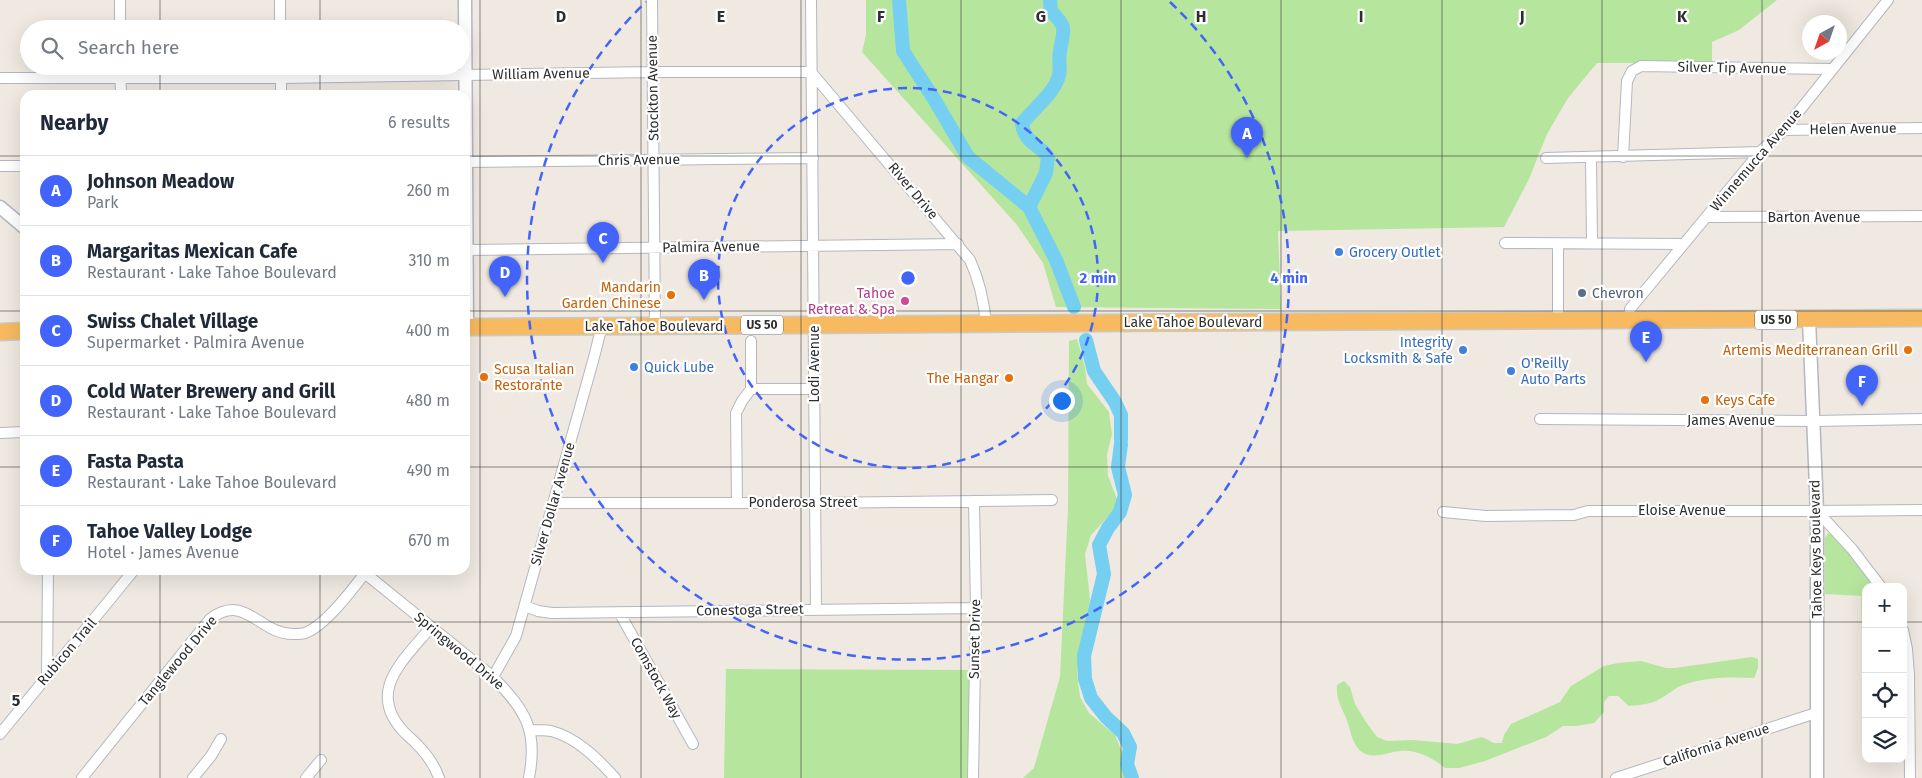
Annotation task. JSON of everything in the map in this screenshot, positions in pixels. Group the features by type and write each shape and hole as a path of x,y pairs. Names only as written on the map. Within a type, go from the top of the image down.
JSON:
{"highway":[{"name":"Lake Tahoe Boulevard","path":"470,327 1922,318"},
{"path":"0,332 20,331"}],"street":[{"path":"120,0 120,20"},
{"path":"280,0 280,20"},
{"path":"465,0 465,20"},
{"name":"Stockton Avenue","path":"652,0 655,326"},
{"name":"Lodi Avenue","path":"811,0 816,608"},
{"name":"Winnemucca Avenue","path":"1629,320 1630,309 1760,152 1784,130 1888,0"},
{"name":"Silver Tip Avenue","path":"1623,157 1627,81 1632,71 1641,66 1832,69"},
{"name":"William Avenue","path":"470,75 811,72"},
{"name":"River Drive","path":"811,72 970,260 984,298 986,324"},
{"path":"465,75 465,90"},
{"name":"William Avenue","path":"0,78 281,78 465,75"},
{"path":"120,78 121,90"},
{"path":"281,78 281,90"},
{"name":"Helen Avenue","path":"1784,130 1922,128"},
{"path":"1546,158 1760,152"},
{"name":"Chris Avenue","path":"470,162 813,158"},
{"path":"1591,158 1592,243"},
{"path":"0,166 20,166"},
{"path":"0,207 20,224"},
{"name":"Barton Avenue","path":"1707,217 1922,216"},
{"path":"1506,243 1684,244"},
{"name":"Palmira Avenue","path":"470,250 958,244"},
{"path":"1558,244 1558,321"},
{"name":"Tahoe Keys Boulevard","path":"1810,320 1817,511 1817,778"},
{"name":"Silver Dollar Avenue","path":"493,678 516,636 602,326"},
{"path":"737,503 736,413 742,401 752,389 751,341"},
{"path":"752,389 814,389"},
{"name":"James Avenue","path":"1540,420 1922,419"},
{"path":"0,433 20,432"},
{"name":"Ponderosa Street","path":"554,502 816,503 1052,500"},
{"name":"Sunset Drive","path":"973,778 976,608 974,501"},
{"name":"Eloise Avenue","path":"1443,512 1486,516 1574,515 1588,511 1922,510"},
{"path":"1817,511 1852,549 1878,583"},
{"path":"47,677 48,575"},
{"name":"Rubicon Trail","path":"0,734 130,575"},
{"name":"Tanglewood Drive","path":"82,778 210,619 220,612 234,609 246,612 278,632 305,634 320,624 340,603 361,575"},
{"name":"Springwood Drive","path":"367,575 493,678 522,711 530,730 533,757 529,778"},
{"name":"Conestoga Street","path":"525,606 538,611 552,613 816,608 976,608"},
{"name":"Comstock Way","path":"619,612 693,744"},
{"path":"431,627 396,670 388,689 388,709 397,725 425,753 436,770 438,778"},
{"path":"1907,649 1910,778"},
{"name":"California Avenue","path":"1616,778 1816,713"},
{"path":"530,730 550,731 568,738 599,761 615,778"},
{"path":"193,778 211,756 221,739"},
{"path":"306,778 321,760"}],"green space":[{"path":"866,0 1777,0 1739,30 1712,42 1712,63 1597,63 1568,98 1547,134 1529,179 1504,227 1278,231 1281,309 1056,307 1043,263 1017,225 862,52 866,35"},
{"path":"1077,339 1085,367 1087,384 1109,412 1112,434 1107,455 1108,476 1117,499 1114,510 1091,535 1085,554 1090,599 1077,673 1080,697 1089,713 1115,735 1122,752 1125,778 1023,778 1034,768 1060,677 1068,508 1069,341"},
{"path":"1828,533 1837,538 1874,583 1862,583 1862,637 1861,596 1825,594 1825,538"},
{"path":"1752,657 1758,659 1758,668 1754,678 1718,678 1691,682 1647,704 1629,706 1618,696 1609,696 1604,702 1604,712 1594,723 1563,726 1546,737 1485,761 1459,768 1445,768 1430,758 1412,751 1376,755 1362,752 1353,741 1348,722 1337,695 1337,685 1344,681 1350,687 1355,704 1366,722 1377,737 1387,741 1413,740 1457,744 1482,737 1494,743 1502,743 1504,735 1511,724 1560,702 1571,686 1604,666 1641,661 1666,668 1675,668"},
{"path":"726,669 971,670 967,778 724,778"}],"waterway":[{"path":"899,0 903,51 968,157 1029,207 1056,260 1074,307"},
{"path":"1029,207 1046,173 1048,157 1028,139 1023,130 1022,123 1049,94 1060,72 1059,55 1063,26 1051,11 1050,0"},
{"path":"1086,340 1094,371 1115,402 1121,415 1121,440"},
{"path":"1121,444 1118,467 1125,495 1120,512 1108,528 1099,545 1104,574 1084,656 1085,679 1091,698 1106,717 1123,733 1130,747 1127,764 1132,778"}],"place":[{"name":"Johnson Meadow","path":"1247,158"},
{"name":"Grocery Outlet","path":"1339,252"},
{"name":"Swiss Chalet Village","path":"603,263"},
{"name":"Chevron","path":"1582,293"},
{"name":"Mandarin Garden Chinese","path":"671,295"},
{"name":"Cold Water Brewery and Grill","path":"505,297"},
{"name":"Margaritas Mexican Cafe","path":"704,300"},
{"name":"Tahoe Retreat & Spa","path":"905,301"},
{"name":"Integrity Locksmith & Safe","path":"1463,350"},
{"name":"Artemis Mediterranean Grill","path":"1908,350"},
{"name":"Fasta Pasta","path":"1646,362"},
{"name":"Quick Lube","path":"634,367"},
{"name":"O'Reilly Auto Parts","path":"1511,371"},
{"name":"Scusa Italian Restorante","path":"484,377"},
{"name":"The Hangar","path":"1009,378"},
{"name":"Keys Cafe","path":"1705,400"},
{"name":"Tahoe Valley Lodge","path":"1862,406"}]}
